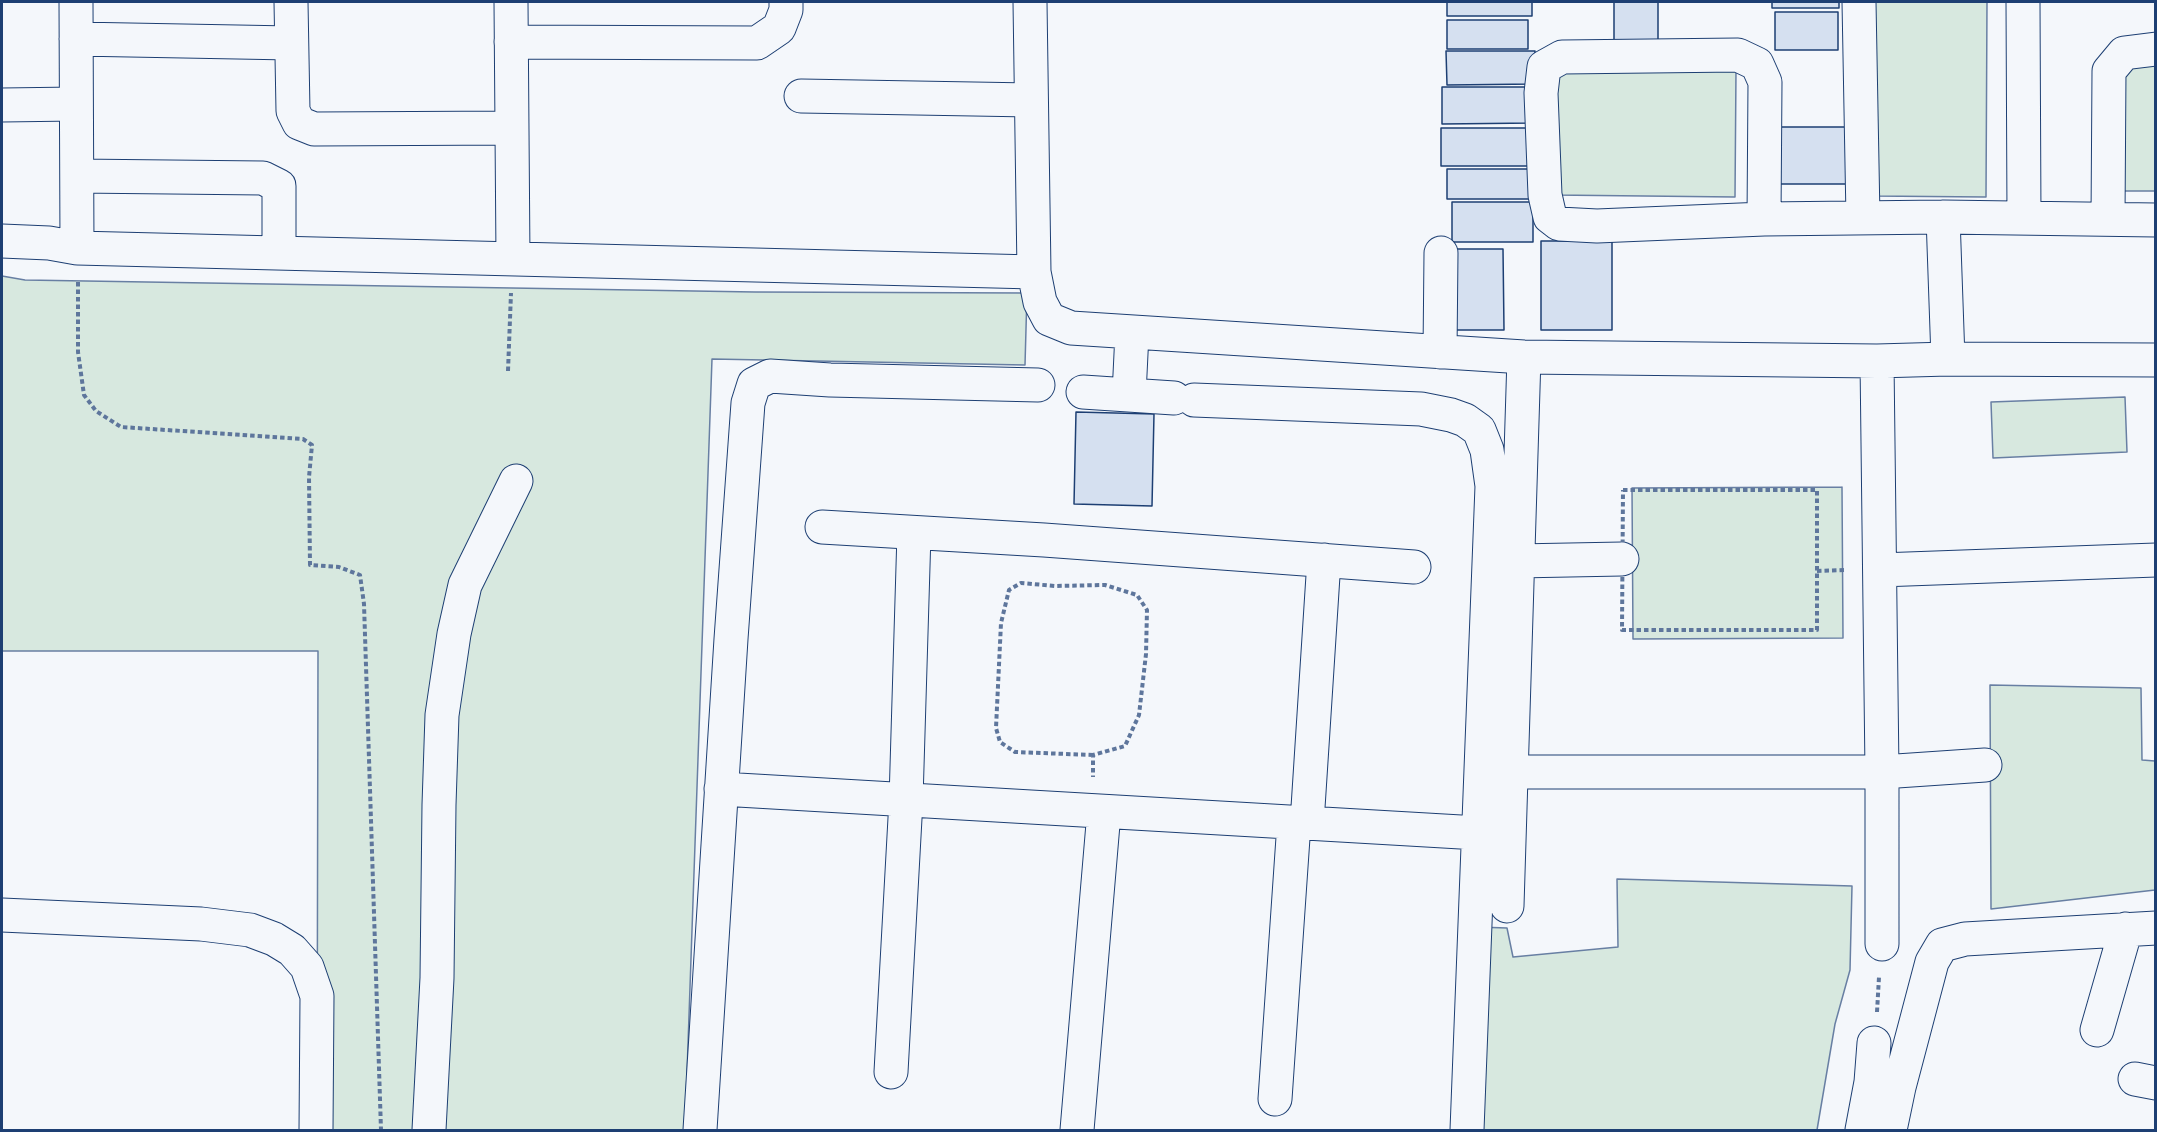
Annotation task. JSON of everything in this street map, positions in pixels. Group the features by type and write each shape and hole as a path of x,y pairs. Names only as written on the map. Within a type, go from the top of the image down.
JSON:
{"street":[{"path":"76,2 77,248"},
{"path":"291,2 292,111 299,123 314,129 512,128"},
{"path":"511,2 513,259"},
{"path":"512,42 757,43 778,28 786,10 786,2"},
{"path":"1030,2 1034,272 1040,302 1049,319 1071,328 1524,357 1877,361 2156,360"},
{"path":"1860,2 1863,218"},
{"path":"2023,2 2024,218"},
{"path":"76,39 291,43"},
{"path":"2108,219 2109,71 2124,53 2156,49"},
{"path":"1764,219 1765,82 1756,64 1738,55 1562,57 1544,67 1541,93 1545,195 1550,217 1559,224 1943,217 2156,220"},
{"path":"801,96 1031,99"},
{"path":"2,105 76,104"},
{"path":"77,176 263,178 279,186 279,253"},
{"path":"1943,217 1948,359"},
{"path":"2,241 49,243 77,248 1034,272"},
{"path":"1440,352 1441,254"},
{"path":"1129,395 1132,333"},
{"path":"1507,906 1524,357"},
{"path":"1877,361 1882,944"},
{"path":"700,1131 748,403 754,384 770,376 830,380 1038,385"},
{"path":"1083,392 1184,399 1420,409 1451,415 1465,420 1479,430 1487,450 1492,486 1467,1131"},
{"path":"429,1131 437,978 439,806 444,703 454,634 465,585 516,481"},
{"path":"822,527 1414,567"},
{"path":"891,1072 906,800 914,533"},
{"path":"1517,561 1622,559"},
{"path":"1275,1099 1324,560"},
{"path":"1880,570 2156,560"},
{"path":"1511,772 1882,772 1985,765"},
{"path":"721,789 1478,833"},
{"path":"1077,1131 1099,811"},
{"path":"2,915 201,924 250,930 274,939 292,950 308,967 317,996 316,1131"},
{"path":"1862,1131 1885,1084 1932,962 1942,945 1965,939 2141,928 2097,1030"},
{"path":"1874,1043 1885,1084 1890,1131"}],"path":[{"path":"77,248 78,352 84,395 96,411 121,427 303,439 312,445 309,477 310,565 339,567 360,575 364,604 381,1131"},
{"path":"508,371 513,259"},
{"path":"1623,490 1817,490 1817,630 1622,630 1622,559 1623,490"},
{"path":"1021,583 1055,586 1105,585 1137,595 1147,610 1146,654 1139,715 1125,746 1093,755 1015,752 1000,742 996,728 1001,622 1009,590 1021,583"},
{"path":"1093,755 1099,811"},
{"path":"1874,1043 1882,944"}],"shaded area":[{"path":"1872,2 1987,2 1986,197 1872,196"},
{"path":"2121,65 2155,65 2155,191 2123,191"},
{"path":"1554,69 1736,70 1735,197 1553,195"},
{"path":"2,276 25,280 755,292 1027,293 1025,365 712,359 685,1130 317,1130 318,651 2,651"},
{"path":"2125,397 2127,452 1993,458 1991,402"},
{"path":"1842,487 1843,638 1633,639 1632,488"},
{"path":"1990,685 2141,688 2142,760 2155,761 2155,890 1991,909"},
{"path":"1617,879 1852,886 1850,970 1835,1024 1817,1130 1466,1130 1477,927 1507,928 1513,957 1618,947"}],"building":[{"path":"1447,2 1532,2 1532,16 1447,16"},
{"path":"1614,2 1658,2 1658,46 1614,46"},
{"path":"1772,2 1839,2 1839,8 1772,8"},
{"path":"1775,12 1838,12 1838,50 1775,50"},
{"path":"1447,20 1528,20 1528,49 1447,49"},
{"path":"1446,51 1535,51 1535,84 1447,85"},
{"path":"1442,87 1534,87 1534,123 1442,124"},
{"path":"1776,127 1858,127 1858,184 1776,184"},
{"path":"1441,128 1534,128 1534,166 1441,166"},
{"path":"1447,169 1533,169 1534,199 1447,199"},
{"path":"1452,202 1533,202 1533,242 1452,242"},
{"path":"1541,241 1612,241 1612,330 1541,330"},
{"path":"1449,249 1503,249 1504,330 1449,330"},
{"path":"1076,412 1154,414 1152,506 1074,504"}]}
